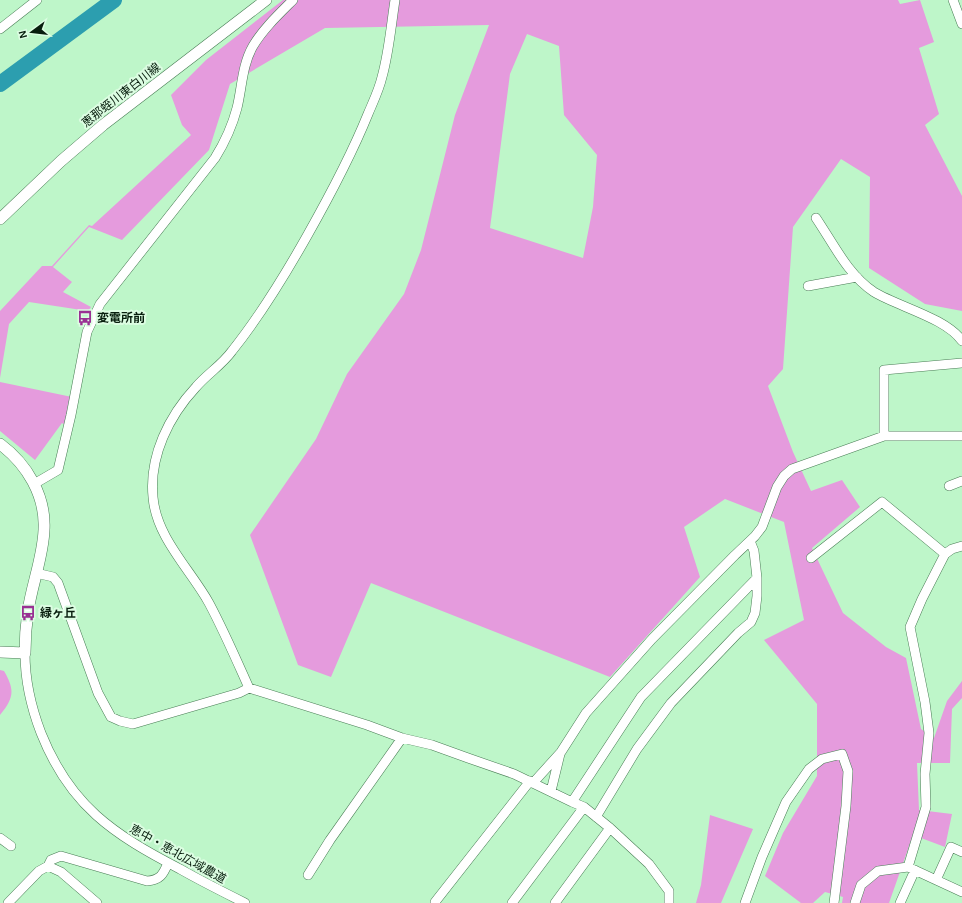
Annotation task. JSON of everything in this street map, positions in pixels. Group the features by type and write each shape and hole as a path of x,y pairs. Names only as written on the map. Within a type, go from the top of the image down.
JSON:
{"main road":[{"name":"恵那蛭川東白川線","path":"0,219 61,161 103,125 266,0"},
{"path":"0,444 22,464 34,484 43,515 44,530 28,610 25,653 0,652"}],"street":[{"path":"0,29 38,0"},
{"path":"34,484 58,470 72,415 87,332 100,304 215,158 229,136 237,108 244,69 253,46 280,13 293,0"},
{"path":"248,688 235,655 208,601 159,525 152,497 156,455 163,437 179,407 196,387 231,353 249,329 306,238 339,177 361,132 382,78 389,45 395,0"},
{"path":"953,0 962,24"},
{"path":"816,218 857,277 875,292 946,327 962,341"},
{"path":"808,286 857,277"},
{"path":"884,436 884,370 962,363"},
{"path":"435,902 531,782 561,752 586,713 652,639 750,541 762,527 777,487 784,476 792,469 884,436 962,436"},
{"path":"949,486 962,481"},
{"path":"811,558 882,502 945,554"},
{"path":"596,817 637,749 671,703 738,633 751,622 755,613 757,578 754,551 750,541"},
{"path":"900,903 912,868 926,807 925,774 929,732 925,702 910,628 922,599 945,554 952,549 962,546"},
{"path":"36,573 53,577 58,583 98,693 111,717 133,724 238,693 248,688 262,690 402,738 432,745 531,782 584,807 610,828 649,864 669,891 669,903"},
{"path":"572,802 641,697 757,578"},
{"name":"恵中・恵北広域農道","path":"25,653 27,686 37,724 54,764 66,782 89,810 140,849 245,903"},
{"path":"308,875 330,840 402,738"},
{"path":"551,792 561,752"},
{"path":"745,903 786,802 809,769 822,759 842,754 848,772 845,822 834,903"},
{"path":"512,903 584,807"},
{"path":"555,903 610,828"},
{"path":"0,838 11,846"},
{"path":"936,880 951,847 962,852"},
{"path":"8,903 39,871 48,866 51,860 61,856 147,881 156,880 163,876 168,863"},
{"path":"48,866 61,872 97,903"},
{"path":"855,903 861,885 878,871 912,868 962,892"}],"shaded area":[{"path":"283,0 898,0 900,4 920,0 934,42 919,48 939,114 925,125 962,196 962,311 925,304 869,268 870,177 841,159 793,227 783,369 768,386 793,452 811,491 842,480 860,507 812,548 843,613 886,647 906,658 921,729 934,738 947,701 962,681 962,698 952,709 950,763 917,763 919,810 952,814 945,847 913,835 889,903 842,903 843,897 825,892 813,903 801,903 765,876 783,833 817,776 817,704 764,640 804,620 784,522 725,499 684,527 700,577 610,677 371,583 331,677 298,665 250,535 316,439 347,374 404,294 421,250 455,115 489,25 325,28 230,84 209,150 122,240 89,227 53,267 72,282 63,292 91,307 88,311 29,302 9,324 0,378 0,311 42,266 52,266 89,225 92,226 191,135 182,125 171,95 206,60","holes":["527,34 559,46 564,115 597,155 593,207 583,258 490,228 510,74"]},
{"path":"0,382 72,397 68,405 65,425 62,423 35,460 0,431"},
{"path":"0,670 4,671 8,678 11,694 8,704 0,715"},
{"path":"710,815 753,829 721,903 696,903 701,885"}],"waterway":[{"path":"0,84 114,0"}],"place":[{"name":"変電所前","path":"85,318"},
{"name":"緑ヶ丘","path":"28,613"}]}
